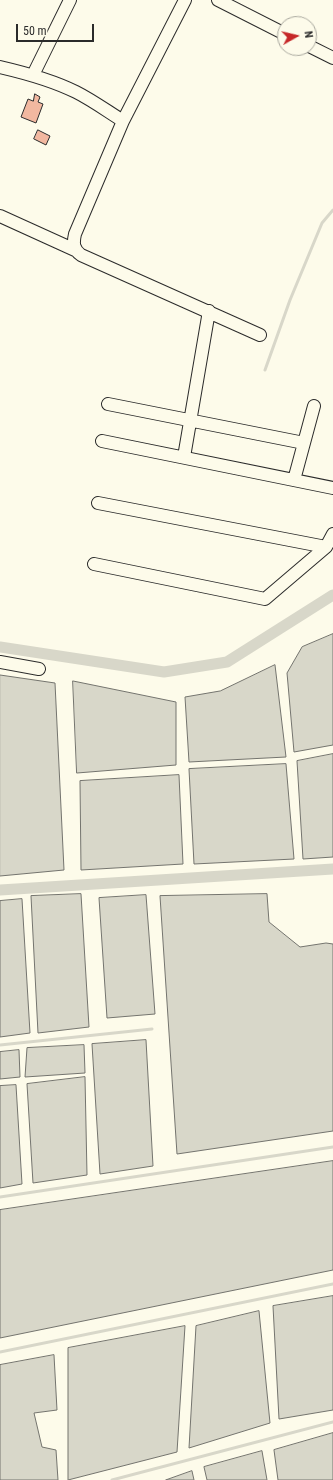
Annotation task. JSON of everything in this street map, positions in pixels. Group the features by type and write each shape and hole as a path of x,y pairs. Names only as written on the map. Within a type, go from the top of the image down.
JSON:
{"street":[{"path":"33,75 70,0"},
{"path":"75,250 75,234 123,121 185,0"},
{"path":"218,0 277,30"},
{"path":"317,50 333,58"},
{"path":"0,67 33,75 77,92 123,121"},
{"path":"0,216 75,250 81,255 260,335"},
{"path":"184,457 209,311"},
{"path":"108,404 304,443"},
{"path":"294,480 314,406"},
{"path":"102,441 333,488"},
{"path":"98,503 326,547"},
{"path":"94,564 265,599 326,547 333,534"},
{"path":"0,662 39,668"}],"shaded area":[{"path":"333,634 333,745 294,752 287,673 302,647"},
{"path":"275,665 286,757 189,762 185,697 220,691"},
{"path":"0,675 55,683 64,870 0,876"},
{"path":"73,681 176,702 176,765 77,773"},
{"path":"333,754 333,857 303,859 297,761"},
{"path":"286,764 294,859 194,864 189,769"},
{"path":"179,775 183,864 81,870 80,781"},
{"path":"81,894 89,1027 38,1033 31,896"},
{"path":"267,894 269,922 300,947 326,943 333,944 333,1131 177,1154 160,896"},
{"path":"146,895 155,1014 107,1018 99,898"},
{"path":"22,899 30,1033 0,1037 0,901"},
{"path":"146,1040 153,1166 100,1174 92,1044"},
{"path":"84,1045 85,1073 25,1077 27,1048"},
{"path":"19,1050 20,1077 0,1079 0,1052"},
{"path":"85,1077 87,1175 33,1183 27,1084"},
{"path":"16,1085 22,1184 0,1188 0,1086"},
{"path":"333,1161 333,1270 0,1338 0,1210"},
{"path":"333,1296 333,1410 279,1419 273,1306"},
{"path":"259,1311 270,1423 189,1448 196,1326"},
{"path":"185,1326 177,1452 68,1480 68,1348"},
{"path":"54,1355 57,1410 34,1413 42,1447 56,1450 58,1480 0,1480 0,1365"},
{"path":"333,1433 333,1480 278,1480 274,1450"},
{"path":"262,1451 267,1480 207,1480 204,1467"},
{"path":"192,1471 194,1480 166,1480"}],"building":[{"path":"35,94 40,97 38,102 43,104 36,123 21,117 28,99 33,101"},
{"path":"38,130 50,136 46,145 34,139"}],"waterway":[{"path":"265,370 290,300 322,223 333,210"},
{"path":"0,647 164,672 227,662 333,595"},
{"path":"0,890 333,869"},
{"path":"0,1045 152,1029"},
{"path":"0,1197 333,1147"},
{"path":"0,1352 333,1284"},
{"path":"112,1480 333,1422"}]}
